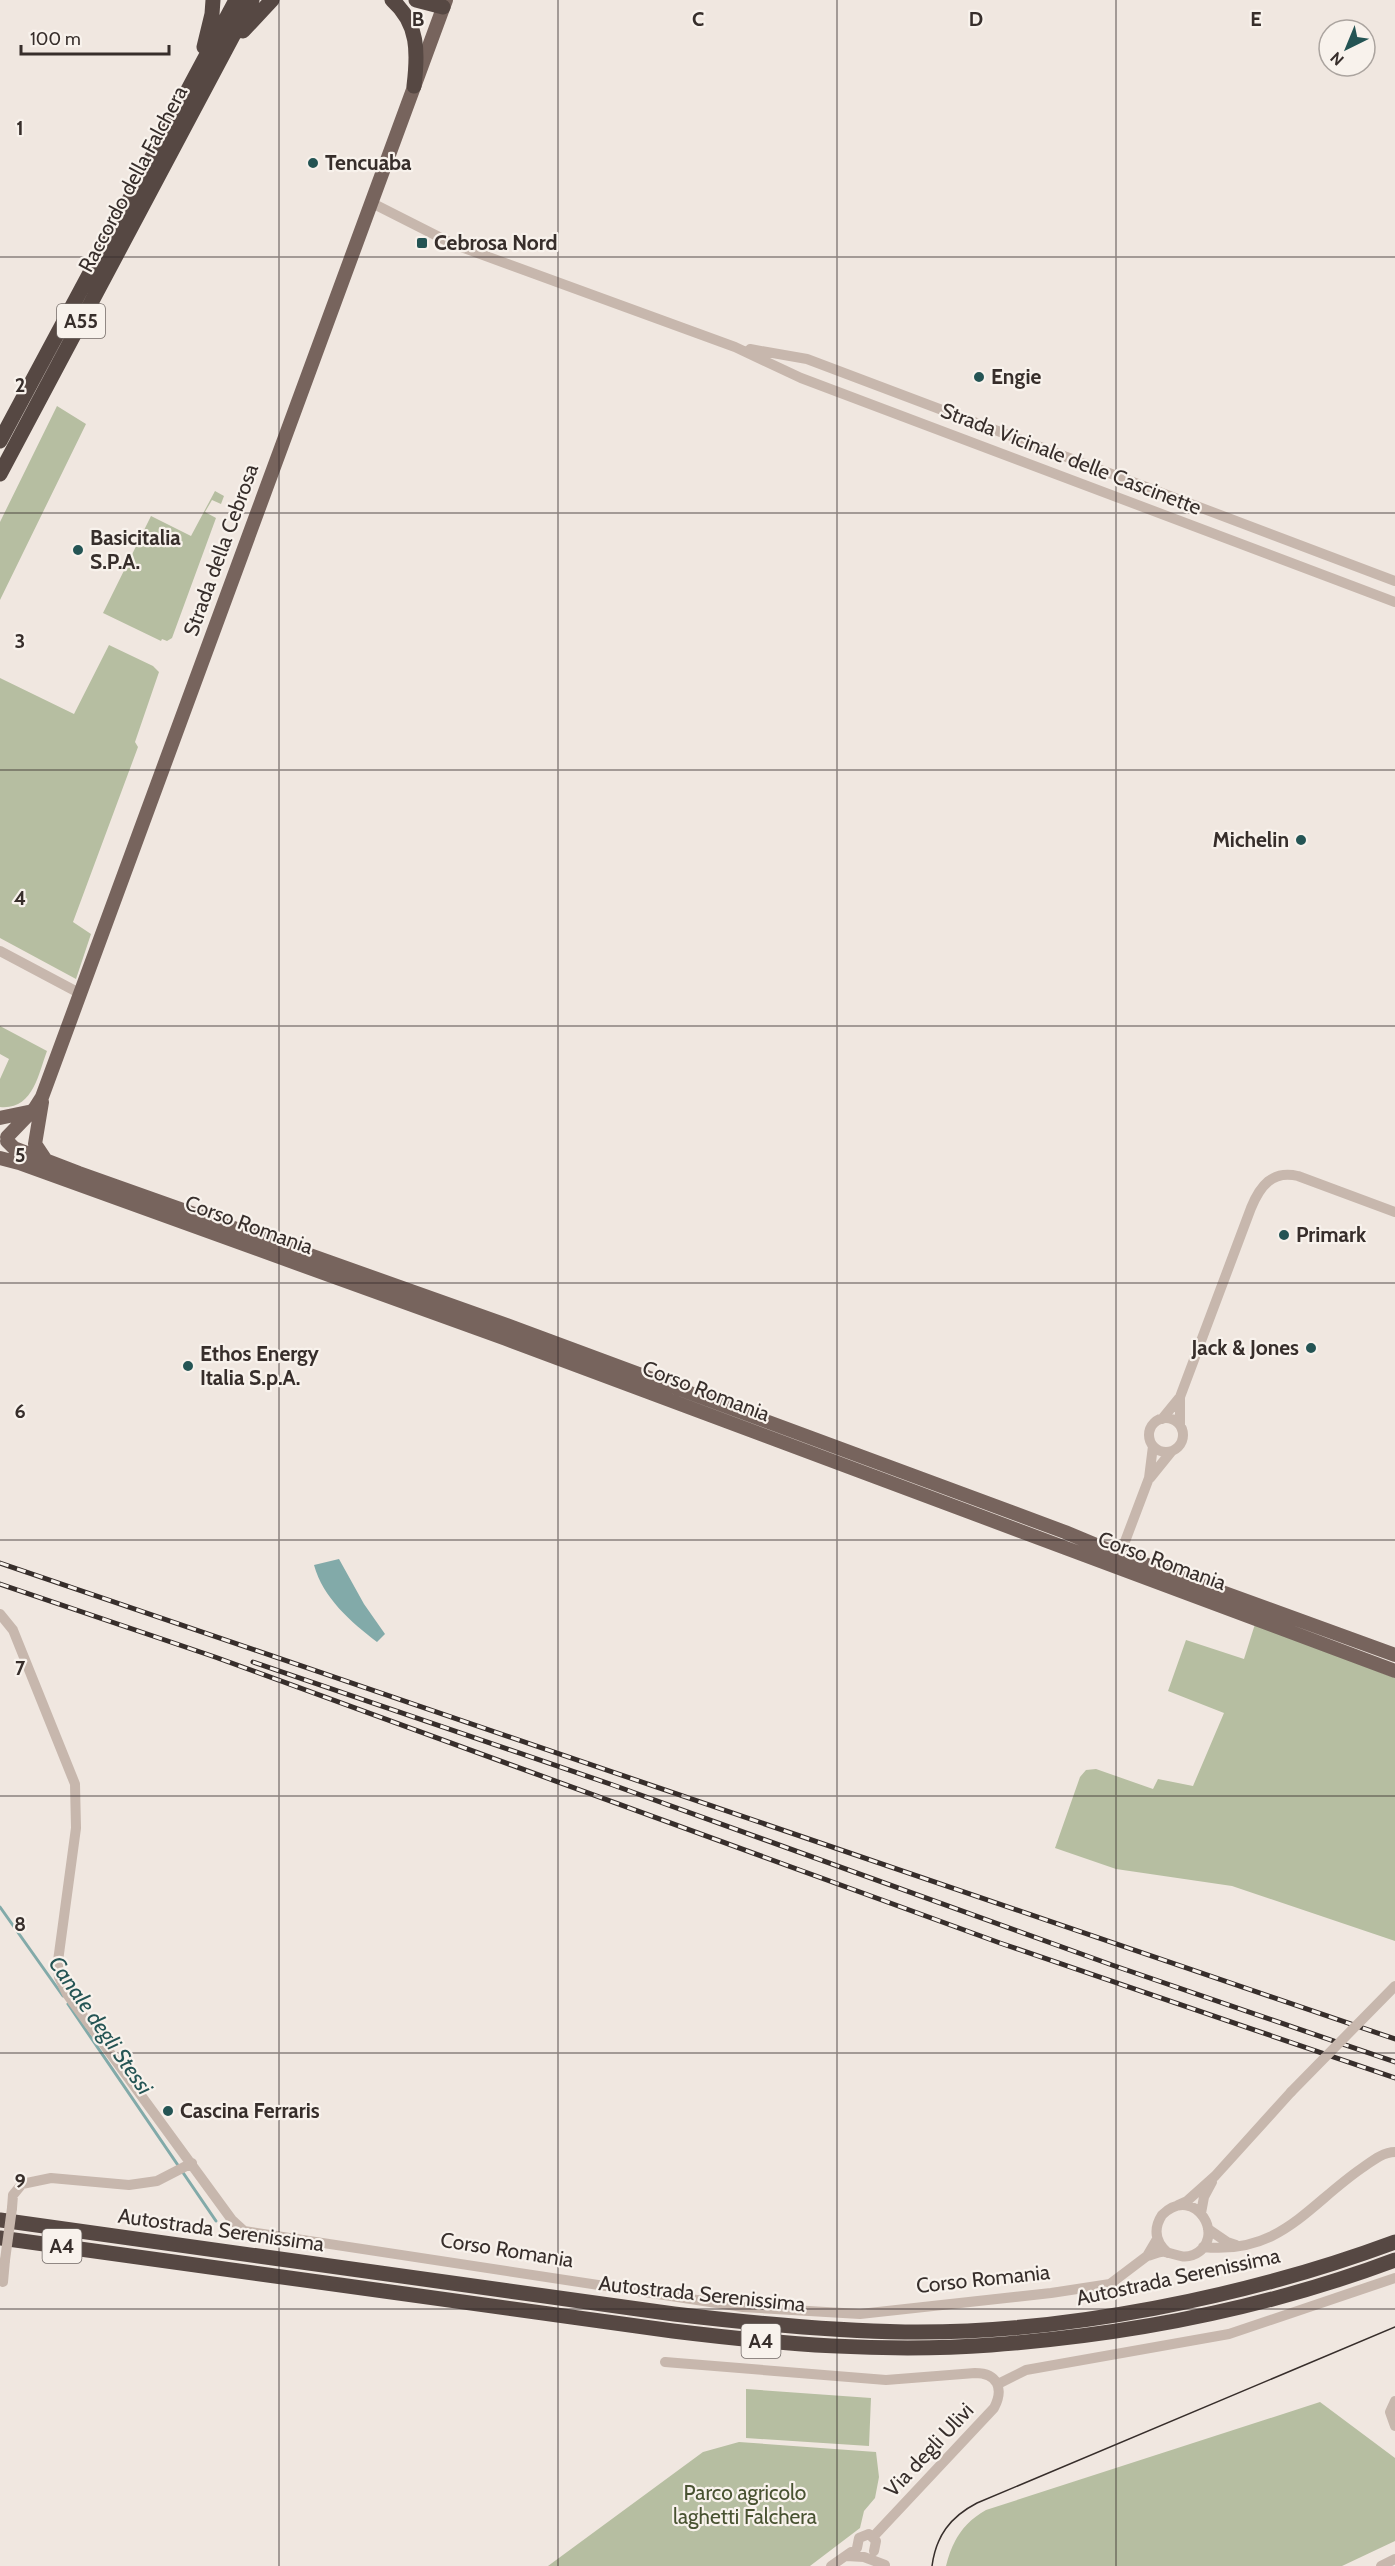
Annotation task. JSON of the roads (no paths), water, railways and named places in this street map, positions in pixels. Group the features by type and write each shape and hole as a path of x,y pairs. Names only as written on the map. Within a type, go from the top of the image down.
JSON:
{"highway":[{"path":"196,74 212,14 213,0"},
{"name":"Raccordo della Falchera","path":"0,441 236,0"},
{"name":"Raccordo della Falchera","path":"0,474 252,0"},
{"path":"224,54 272,0"},
{"path":"392,0 406,15 415,38 417,59 414,86"},
{"path":"416,0 445,2"},
{"name":"Autostrada Serenissima","path":"0,2220 674,2314 751,2323 905,2332 985,2329 1069,2321 1153,2308 1272,2281 1395,2242"},
{"name":"Autostrada Serenissima","path":"0,2238 673,2331 751,2341 829,2346 990,2345 1155,2325 1278,2297 1395,2260"}],"main road":[{"name":"Strada della Cebrosa","path":"0,1158 7,1148 5,1135 31,1111 42,1097 445,2"},
{"path":"42,1097 35,1143 36,1149 47,1161"},
{"path":"0,1118 31,1111"},
{"name":"Corso Romania","path":"5,1135 14,1148 47,1161 515,1328 1053,1528 1118,1561 1395,1671"},
{"name":"Corso Romania","path":"0,1158 1118,1561 1395,1655"}],"street":[{"name":"Strada Vicinale delle Cascinette","path":"370,202 453,244 735,347 801,378 1395,602"},
{"name":"Strada Vicinale delle Cascinette","path":"735,347 807,359 1395,581"},
{"path":"1060,475 1066,457"},
{"path":"1161,513 1167,495"},
{"path":"0,951 81,994"},
{"path":"1171,1452 1161,1452 1153,1446 1149,1437 1151,1428 1162,1419 1180,1397 1254,1202 1268,1180 1282,1175 1298,1176 1395,1212"},
{"path":"1149,1478 1171,1452 1182,1443 1184,1434 1180,1425 1180,1397"},
{"path":"1162,1419 1172,1419 1180,1425"},
{"path":"1118,1561 1149,1478 1153,1446"},
{"path":"0,1614 13,1630 75,1784 76,1828 58,1962 59,1977 67,1994 192,2163 157,2181 129,2185 51,2178 22,2184 14,2195 3,2282"},
{"path":"1395,1986 1291,2092 1215,2176 1187,2201 1162,2215 1156,2226 1157,2239 1168,2253 1175,2256 1191,2256 1203,2247 1239,2246 1268,2240 1305,2215 1337,2185 1377,2158 1395,2152"},
{"name":"Corso Romania","path":"192,2163 232,2220 244,2231 743,2307 860,2314 1051,2293 1110,2284 1147,2256 1157,2239"},
{"path":"1215,2176 1204,2197 1201,2213 1208,2229 1227,2242 1239,2246"},
{"path":"1178,2205 1188,2206 1201,2213"},
{"path":"1203,2247 1208,2229"},
{"name":"Corso Romania","path":"1147,2256 1168,2253"},
{"path":"665,2361 886,2380 982,2373 991,2376 998,2384 1026,2370 1229,2334 1395,2277"},
{"name":"Via degli Ulivi","path":"873,2537 994,2408 1000,2393 998,2384"},
{"path":"1395,2401 1390,2412 1395,2426"},
{"path":"831,2566 857,2548 859,2538 863,2535 873,2537 876,2546 874,2551"},
{"path":"857,2548 865,2554 874,2551"},
{"path":"874,2551 886,2565"},
{"path":"846,2556 864,2557 886,2565"},
{"path":"1380,2566 1395,2559"}],"water":[{"path":"339,1559 364,1604 385,1634 377,1642 339,1608 318,1577 314,1565"}],"waterway":[{"name":"Canale degli Stessi","path":"0,1907 63,1996"},
{"name":"Canale degli Stessi","path":"68,2004 216,2221"}],"tram line":[{"path":"932,2566 937,2545 946,2528 967,2508 1395,2327"}],"railway":[{"path":"0,1563 1395,2039"},
{"path":"0,1584 215,1657 1000,1943 1395,2078"},
{"path":"253,1662 613,1785 1112,1965 1395,2062"}],"place":[{"name":"Tencuaba","path":"313,163"},
{"name":"Cebrosa Nord","path":"422,243"},
{"name":"Engie","path":"979,377"},
{"name":"Basicitalia S.P.A.","path":"78,550"},
{"name":"Michelin","path":"1301,840"},
{"name":"Primark","path":"1284,1235"},
{"name":"Jack & Jones","path":"1311,1348"},
{"name":"Ethos Energy Italia S.p.A.","path":"188,1366"},
{"name":"Cascina Ferraris","path":"168,2111"}],"park label":[{"name":"Parco agricolo laghetti Falchera","path":"745,2505"}]}
